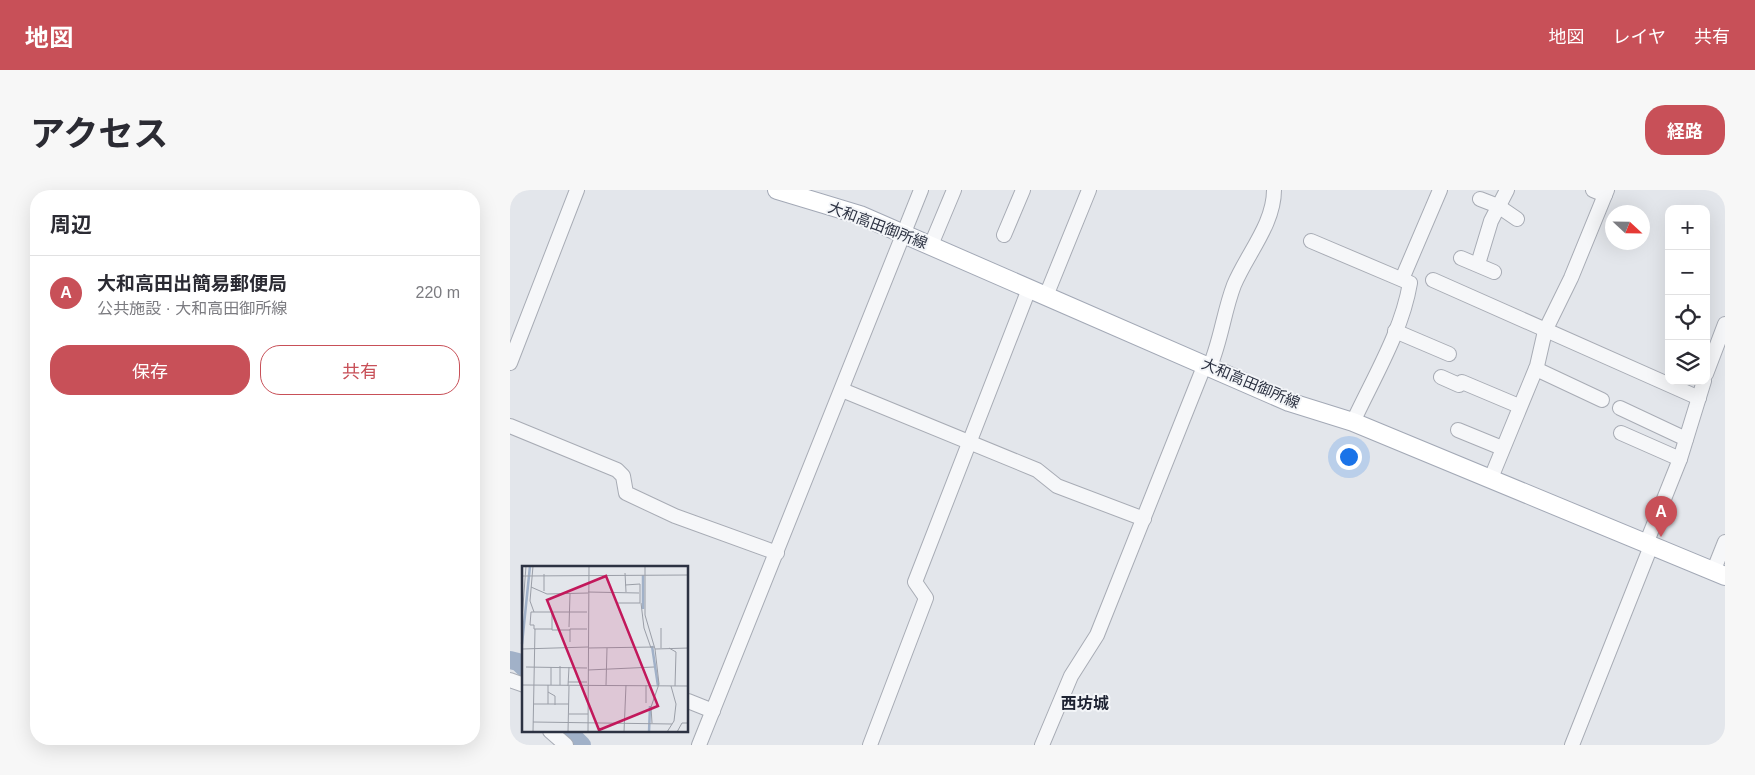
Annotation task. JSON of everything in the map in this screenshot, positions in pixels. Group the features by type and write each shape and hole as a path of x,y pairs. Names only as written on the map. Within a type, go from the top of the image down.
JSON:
{"main road":[{"name":"大和高田御所線","path":"777,190 838,207 903,233 1289,402 1353,422 1719,574"}],"street":[{"path":"510,363 578,190"},
{"path":"699,745 921,190"},
{"path":"931,245 954,190"},
{"path":"1004,235 1023,190"},
{"path":"1046,296 1089,190"},
{"path":"1042,745 1071,676 1097,635 1208,365 1218,346 1234,285 1270,213 1274,190"},
{"path":"1402,279 1440,190"},
{"path":"1478,264 1498,206 1506,190"},
{"path":"1491,478 1519,406 1536,369 1545,331 1571,278 1601,192"},
{"path":"1480,199 1498,206 1517,219"},
{"path":"1311,241 1410,282 1403,311 1395,331 1353,422"},
{"path":"1461,258 1494,272"},
{"path":"1433,280 1699,398"},
{"path":"870,745 926,598 915,582 1029,288"},
{"path":"1710,363 1725,324"},
{"path":"1395,331 1449,354"},
{"path":"1536,369 1602,400"},
{"path":"1441,377 1459,385 1462,382 1519,406"},
{"path":"1572,745 1680,459 1703,385"},
{"path":"842,390 1037,470 1057,486 1144,519"},
{"path":"1620,408 1686,439"},
{"path":"510,426 617,470 622,476 626,493 675,516 777,554"},
{"path":"1458,430 1502,448"},
{"path":"1621,433 1680,459"},
{"path":"1719,574 1725,542"},
{"path":"510,680 522,684"},
{"path":"689,701 713,711"},
{"path":"551,732 566,745"}],"waterway":[{"path":"510,660 518,662 522,666"},
{"path":"569,732 582,745"}],"place":[{"name":"大和高田出簡易郵便局","path":"1661,537"}],"district":[{"name":"西坊城","path":"1085,703"}]}
